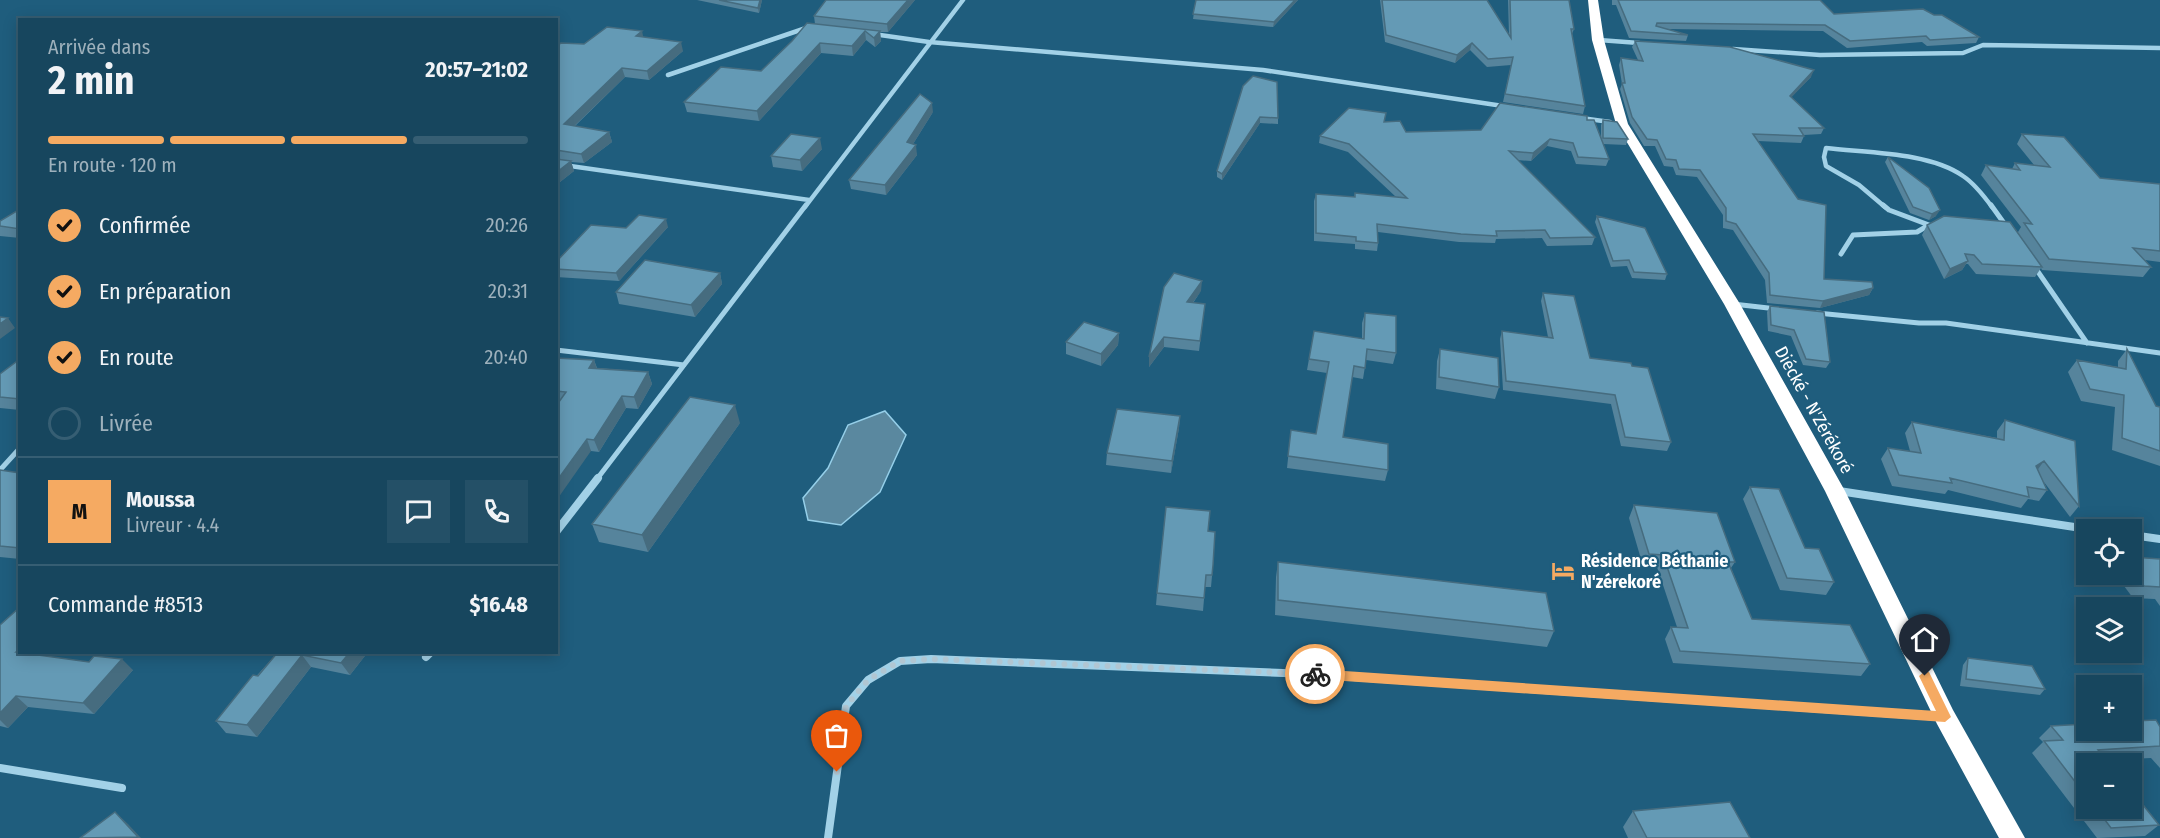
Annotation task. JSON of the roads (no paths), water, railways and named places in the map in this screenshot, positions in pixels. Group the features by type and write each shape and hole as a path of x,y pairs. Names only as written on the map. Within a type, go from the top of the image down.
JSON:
{"highway":[{"name":"Diécké - N'Zérékoré","path":"1593,0 1598,40 1622,124 1732,304 1835,491 1945,717 2012,838"}],"street":[{"path":"558,529 963,0"},
{"path":"668,75 805,27 816,27"},
{"path":"871,33 929,42 1263,70 1514,108"},
{"path":"1598,40 1645,44"},
{"path":"1727,49 1820,55 1964,53 1983,45 2160,48"},
{"path":"1580,118 1622,124"},
{"path":"1929,225 1889,210 1859,185 1826,166 1824,157 1826,148 1930,162 1962,175 1989,201 2007,227 1995,226"},
{"path":"558,164 809,200"},
{"path":"1841,254 1853,235 1917,232 1937,221"},
{"path":"2027,256 2087,343"},
{"path":"1732,304 1779,309"},
{"path":"1814,313 1919,323 1946,323 2160,353"},
{"path":"558,350 684,365"},
{"path":"0,470 18,450"},
{"path":"1835,491 2076,527"},
{"path":"2142,536 2160,539"},
{"path":"828,838 846,706 868,680 900,661 931,659 1309,674 1945,717"},
{"path":"0,768 122,788"}],"water":[{"path":"885,411 906,435 880,492 841,525 808,520 803,498 828,468 848,425"}],"place":[{"name":"Résidence Béthanie N'zérekoré","path":"1563,571"}]}
